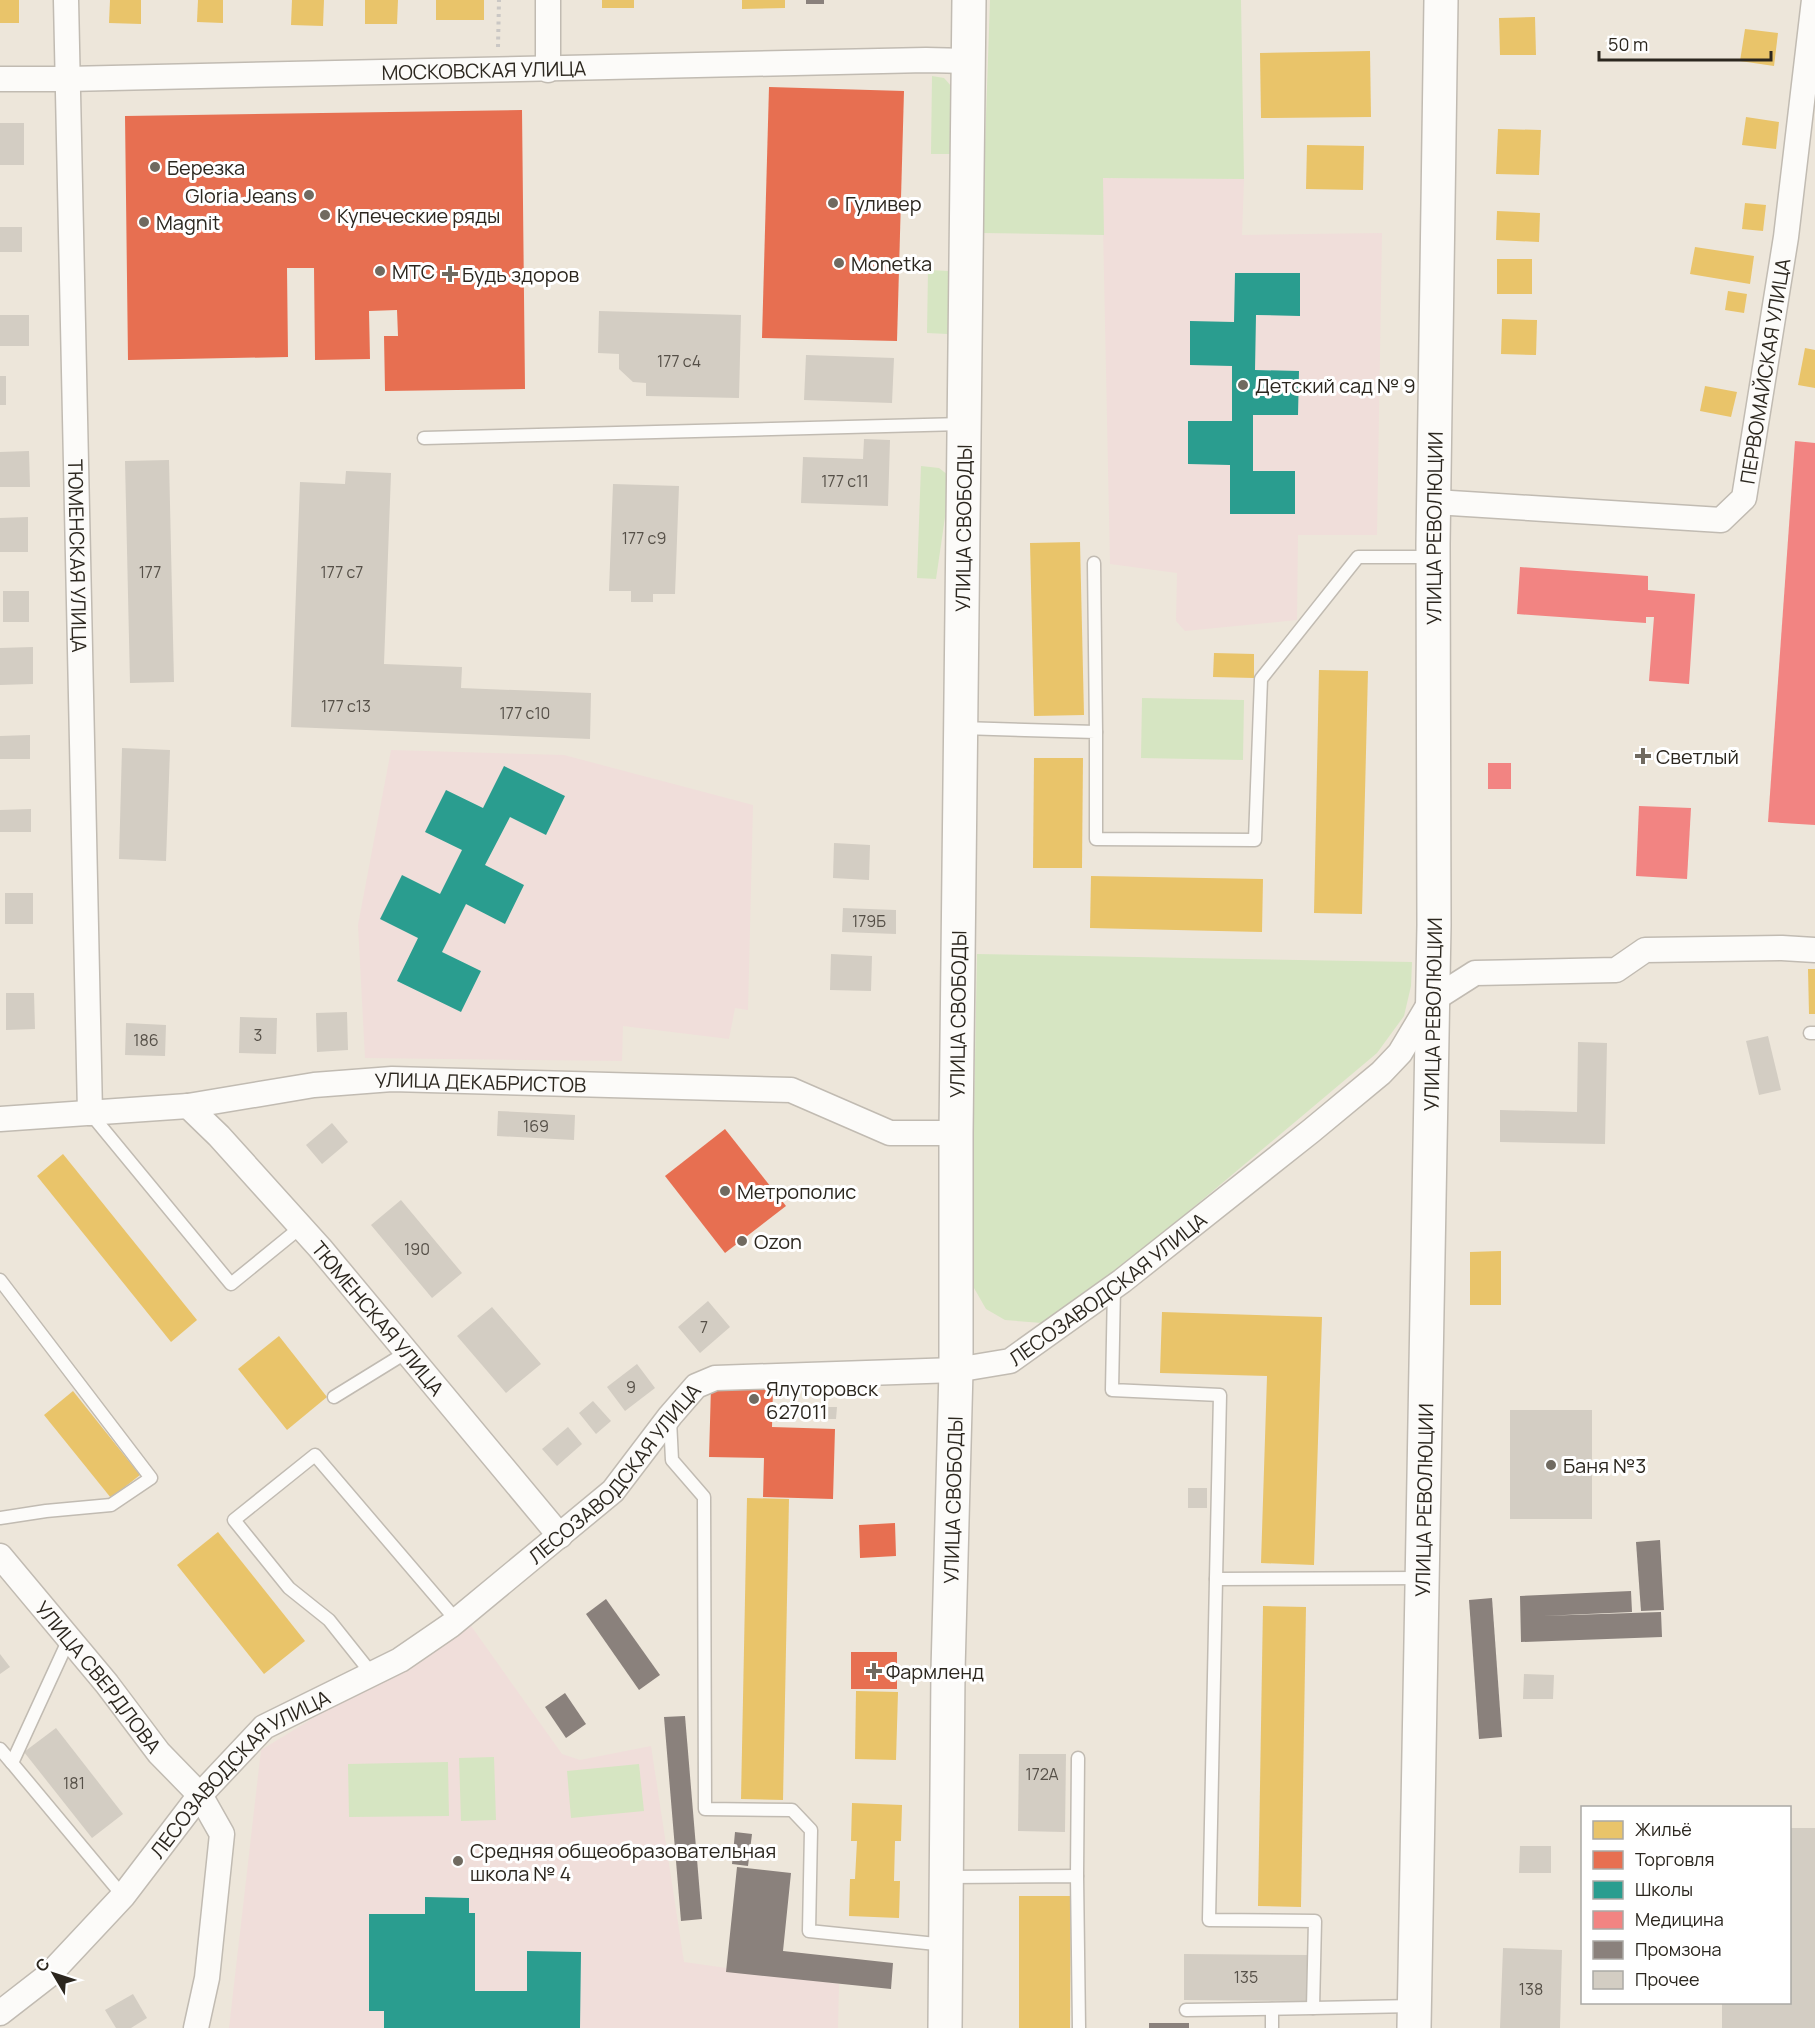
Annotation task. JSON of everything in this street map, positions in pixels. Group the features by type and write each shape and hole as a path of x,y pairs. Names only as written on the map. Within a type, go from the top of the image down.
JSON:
{"street":[{"name":"ТЮМЕНСКАЯ УЛИЦА","path":"66,0 90,1113"},
{"path":"548,0 548,70"},
{"name":"УЛИЦА СВОБОДЫ","path":"945,2028 948,1660 956,1370 956,1133 969,0"},
{"name":"УЛИЦА РЕВОЛЮЦИИ","path":"1414,2017 1434,925 1433,557 1441,0"},
{"name":"ПЕРВОМАЙСКАЯ УЛИЦА","path":"1435,502 1721,520 1744,498 1786,237 1814,0"},
{"name":"МОСКОВСКАЯ УЛИЦА","path":"0,79 968,61"},
{"name":"ЛЕСОЗАВОДСКАЯ УЛИЦА","path":"0,2013 49,1975 123,1896 200,1795 264,1727 400,1660 457,1620 613,1491 696,1386 715,1378 956,1370 1010,1361 1114,1287 1311,1131 1380,1073 1400,1053 1431,1001 1476,973 1616,970 1645,950 1782,948 1815,950"},
{"name":"УЛИЦА ДЕКАБРИСТОВ","path":"0,1119 188,1106 314,1085 392,1079 791,1090 891,1134 956,1133"},
{"name":"ТЮМЕНСКАЯ УЛИЦА","path":"188,1106 219,1136 301,1227 560,1536"},
{"name":"УЛИЦА СВЕРДЛОВА","path":"0,1556 107,1684 159,1754 200,1795"},
{"path":"196,2028 207,1978 222,1834 200,1795"}],"lane":[{"path":"424,438 964,424"},
{"path":"1094,563 1096,839 1256,840 1261,679 1358,557 1433,557"},
{"path":"960,728 1096,732"},
{"path":"90,1113 231,1284 301,1227"},
{"path":"0,1280 151,1478 111,1505 0,1518"},
{"path":"1114,1287 1112,1390 1220,1395 1209,1920 1315,1922 1313,2008"},
{"path":"334,1396 407,1352"},
{"path":"670,1416 672,1460 704,1497 705,1809 792,1810 811,1830 809,1930 946,1945"},
{"path":"372,1674 329,1620 289,1588 234,1520 315,1455 457,1620"},
{"path":"1216,1579 1421,1578"},
{"path":"12,1764 69,1639"},
{"path":"0,1749 123,1896"},
{"path":"1078,1758 1079,2028"},
{"path":"946,1877 1077,1876"},
{"path":"1185,2010 1313,2008 1414,2017"},
{"path":"1272,2009 1272,2028"}],"path":[{"path":"498,71 499,0"}],"shaded area":[{"name":"Детский сад № 9","path":"1102,178 1244,179 1242,235 1382,233 1377,535 1298,535 1297,620 1185,631 1176,621 1177,573 1110,564"},
{"path":"391,750 564,755 753,805 748,1010 735,1008 729,1039 623,1026 622,1061 365,1058 358,925"},
{"name":"Средняя общеобразовательная школа № 4","path":"469,1623 562,1754 580,1760 651,1746 684,1962 839,1984 838,2028 229,2028 261,1750"}],"green space":[{"path":"990,0 1241,0 1244,179 1103,178 1104,235 982,233"},
{"path":"932,76 944,78 952,87 952,154 931,154"},
{"path":"928,270 949,271 948,334 927,333"},
{"path":"921,466 939,468 948,475 949,490 936,579 917,578"},
{"path":"1142,698 1244,700 1243,760 1141,758"},
{"path":"977,954 1412,962 1411,986 1404,1016 1377,1053 1102,1284 1042,1323 1005,1320 986,1309 974,1288 971,1271"},
{"path":"494,1757 496,1820 461,1821 459,1758"},
{"path":"448,1762 449,1816 349,1817 348,1764"},
{"path":"639,1764 644,1811 571,1818 567,1771"}],"building: Жильё":[{"path":"0,0 19,0 19,23 0,23"},
{"path":"110,0 141,0 141,24 109,23"},
{"path":"198,0 223,0 223,23 197,22"},
{"path":"292,0 324,0 323,26 291,25"},
{"path":"365,0 398,0 397,24 365,24"},
{"path":"436,0 484,0 484,20 436,20"},
{"path":"602,0 634,0 634,8 602,8"},
{"path":"742,0 785,0 785,8 742,9"},
{"path":"1535,17 1536,55 1500,55 1499,18"},
{"path":"1745,29 1778,33 1774,66 1740,61"},
{"path":"1370,51 1371,117 1261,118 1260,53"},
{"path":"1746,117 1779,122 1776,149 1742,145"},
{"path":"1498,129 1541,130 1539,175 1496,174"},
{"path":"1307,145 1364,146 1363,190 1306,189"},
{"path":"1745,203 1766,205 1763,231 1742,229"},
{"path":"1497,211 1540,213 1539,242 1496,240"},
{"path":"1695,247 1754,256 1750,284 1690,274"},
{"path":"1497,259 1532,259 1532,294 1497,294"},
{"path":"1728,291 1747,294 1744,313 1725,310"},
{"path":"1502,319 1537,320 1536,355 1501,354"},
{"path":"1805,348 1815,350 1815,388 1798,385"},
{"path":"1705,386 1737,392 1731,417 1700,411"},
{"path":"1080,542 1084,715 1034,716 1030,543"},
{"path":"1214,653 1254,654 1254,678 1213,677"},
{"path":"1319,670 1368,671 1362,914 1314,913"},
{"path":"1034,758 1083,758 1082,868 1033,868"},
{"path":"1091,876 1263,879 1262,932 1090,928"},
{"path":"1808,969 1815,969 1815,1014 1809,1014"},
{"path":"63,1154 197,1320 171,1342 37,1176"},
{"path":"1501,1251 1501,1305 1470,1305 1470,1252"},
{"path":"1162,1312 1322,1317 1314,1565 1261,1563 1267,1376 1160,1373"},
{"path":"279,1336 327,1397 287,1430 238,1369"},
{"path":"73,1391 140,1475 111,1498 44,1415"},
{"path":"747,1498 789,1499 783,1800 741,1799"},
{"path":"218,1532 305,1641 264,1674 177,1565"},
{"path":"1263,1606 1306,1607 1301,1907 1258,1906"},
{"path":"856,1691 898,1692 896,1760 855,1759"},
{"path":"852,1803 902,1805 901,1841 895,1841 894,1881 900,1881 899,1918 849,1916 850,1879 855,1879 857,1841 851,1841"},
{"path":"1019,1896 1071,1896 1070,2028 1019,2028"}],"building: Торговля":[{"name":"Гуливер","path":"769,87 904,91 897,341 762,338"},
{"name":"Купеческие ряды","path":"522,110 525,389 385,391 384,336 398,336 397,310 369,311 370,359 315,360 314,268 287,268 288,357 128,360 125,116"},
{"name":"Метрополис","path":"725,1129 786,1206 725,1253 665,1176"},
{"path":"711,1387 773,1389 772,1427 835,1429 833,1499 763,1497 764,1458 709,1457"},
{"path":"895,1523 896,1556 860,1558 859,1525"},
{"name":"Фармленд","path":"851,1652 897,1652 897,1689 851,1689"}],"building: Школы":[{"path":"1235,273 1300,273 1300,316 1256,315 1255,370 1299,371 1298,415 1253,415 1253,471 1295,471 1295,514 1230,514 1230,465 1188,464 1188,421 1232,421 1232,366 1190,365 1190,321 1234,322"},
{"path":"504,766 565,796 546,835 510,817 485,865 524,885 505,924 466,904 442,952 481,971 461,1012 397,981 418,938 380,919 402,875 440,894 462,850 425,832 446,790 483,808"},
{"path":"425,1897 469,1898 469,1913 475,1913 475,1991 527,1991 527,1951 581,1952 580,2028 384,2028 384,2011 369,2011 369,1914 425,1914"}],"building: Медицина":[{"path":"1795,441 1815,443 1815,825 1768,822"},
{"path":"1520,567 1648,576 1648,590 1695,594 1689,684 1649,681 1654,617 1646,617 1646,623 1517,614"},
{"path":"1488,763 1511,763 1511,789 1488,789"},
{"path":"1639,806 1691,808 1687,879 1636,876"}],"building: Промзона":[{"path":"806,0 824,0 824,4 806,4"},
{"path":"1660,1540 1664,1610 1641,1611 1636,1542"},
{"path":"1631,1591 1632,1612 1542,1616 1661,1612 1662,1637 1521,1642 1520,1596"},
{"path":"1492,1598 1502,1737 1479,1739 1469,1600"},
{"path":"606,1599 660,1675 639,1690 586,1614"},
{"path":"565,1693 586,1724 566,1738 545,1707"},
{"path":"685,1716 702,1919 681,1921 664,1717"},
{"path":"735,1832 752,1834 748,1866 732,1864"},
{"path":"737,1867 791,1873 783,1951 893,1963 891,1989 726,1972"},
{"path":"1149,2023 1189,2023 1189,2028 1149,2028"}],"building: Прочее":[{"path":"0,123 24,123 24,165 0,165"},
{"path":"0,227 22,227 22,252 0,252"},
{"path":"599,311 741,315 739,398 646,396 646,383 633,382 619,369 619,354 598,353"},
{"path":"0,315 29,315 29,346 0,346"},
{"path":"806,355 894,358 892,403 804,400"},
{"path":"0,376 6,376 6,405 0,405"},
{"path":"864,439 890,440 888,506 801,503 803,457 863,459"},
{"path":"29,451 30,487 0,487 0,452"},
{"path":"169,460 174,682 130,683 125,461"},
{"path":"346,471 391,473 384,664 462,667 461,688 591,693 590,739 291,727 300,482 345,484"},
{"path":"613,484 679,486 675,594 653,594 653,602 631,602 631,591 609,591"},
{"path":"28,517 28,552 0,552 0,518"},
{"path":"3,591 29,591 29,622 3,622"},
{"path":"33,647 33,684 0,685 0,648"},
{"path":"30,735 30,759 0,759 0,736"},
{"path":"122,748 170,750 166,861 119,859"},
{"path":"31,809 31,832 0,832 0,810"},
{"path":"834,843 870,845 869,880 833,878"},
{"path":"5,893 33,893 33,924 5,924"},
{"path":"843,908 896,910 896,934 842,932"},
{"path":"831,954 872,956 871,991 830,990"},
{"path":"6,993 34,993 35,1029 6,1030"},
{"path":"347,1012 348,1050 317,1052 316,1013"},
{"path":"240,1017 277,1018 276,1054 239,1053"},
{"path":"126,1023 166,1025 165,1056 125,1055"},
{"path":"1768,1036 1781,1090 1759,1095 1746,1041"},
{"path":"1578,1042 1607,1043 1605,1144 1500,1142 1500,1110 1577,1112"},
{"path":"498,1111 575,1115 574,1140 497,1136"},
{"path":"332,1123 348,1142 322,1164 306,1145"},
{"path":"401,1200 462,1273 432,1298 371,1225"},
{"path":"708,1301 730,1327 700,1353 678,1327"},
{"path":"492,1307 541,1364 506,1393 457,1336"},
{"path":"637,1364 655,1388 625,1411 607,1387"},
{"path":"593,1401 611,1421 596,1434 579,1413"},
{"path":"827,1407 837,1407 836,1419 827,1419"},
{"name":"Баня №3","path":"1510,1410 1592,1410 1592,1519 1510,1519"},
{"path":"568,1427 582,1444 557,1466 542,1449"},
{"path":"1188,1488 1207,1488 1207,1508 1188,1508"},
{"path":"0,1654 10,1667 0,1674"},
{"path":"1524,1674 1554,1675 1553,1699 1523,1699"},
{"path":"56,1728 123,1814 92,1838 24,1752"},
{"path":"1019,1754 1066,1754 1065,1832 1018,1831"},
{"path":"1791,1828 1815,1828 1815,2028 1722,2028 1722,2004 1791,2004"},
{"path":"1520,1846 1551,1846 1551,1873 1519,1873"},
{"path":"1503,1948 1562,1950 1560,2028 1500,2028"},
{"path":"1184,1954 1308,1955 1308,2001 1184,2000"},
{"path":"133,1994 147,2018 131,2028 116,2028 105,2010"}],"place":[{"name":"Березка","path":"155,167"},
{"name":"Gloria Jeans","path":"309,195"},
{"name":"Гуливер","path":"833,203"},
{"name":"Купеческие ряды","path":"325,215"},
{"name":"Magnit","path":"144,222"},
{"name":"Monetka","path":"839,263"},
{"name":"МТС","path":"380,271"},
{"name":"Будь здоров","path":"450,274"},
{"name":"Детский сад № 9","path":"1243,385"},
{"name":"Светлый","path":"1643,756"},
{"name":"Метрополис","path":"725,1191"},
{"name":"Ozon","path":"742,1241"},
{"name":"Ялуторовск 627011","path":"754,1399"},
{"name":"Баня №3","path":"1551,1465"},
{"name":"Фармленд","path":"874,1671"},
{"name":"Средняя общеобразовательная школа № 4","path":"458,1861"}]}
